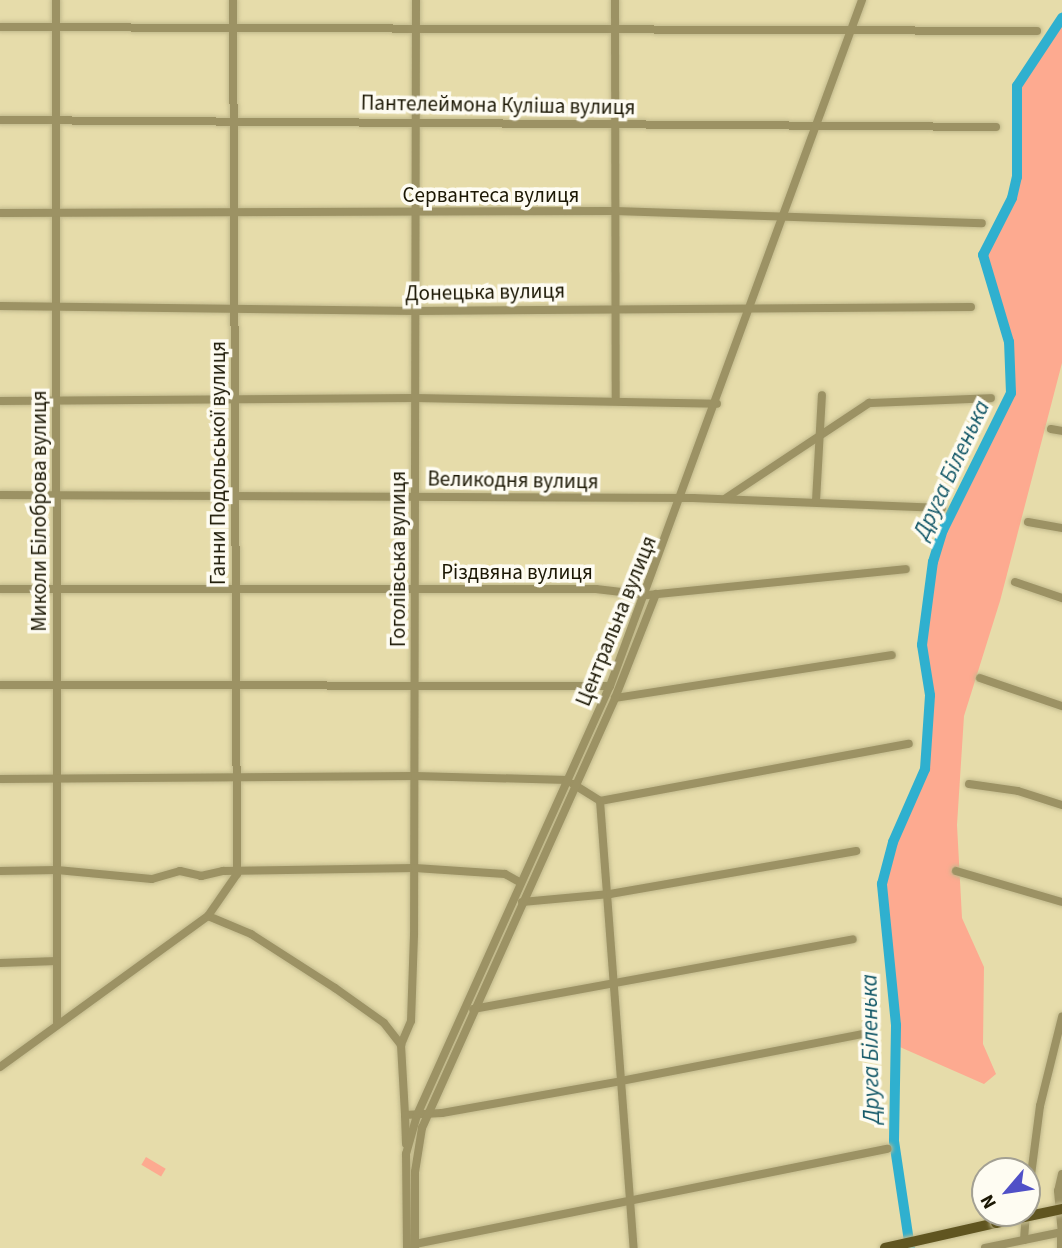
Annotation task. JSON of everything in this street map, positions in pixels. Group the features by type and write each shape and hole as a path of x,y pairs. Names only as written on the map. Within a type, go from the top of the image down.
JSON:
{"main road":[{"path":"885,1248 1062,1209"}],"street":[{"name":"Миколи Білоброва вулиця","path":"56,0 57,1022"},
{"name":"Ганни Подольської вулиця","path":"233,0 237,874"},
{"name":"Гоголівська вулиця","path":"407,1154 401,1045 411,1021 415,868 416,0"},
{"path":"615,0 616,399"},
{"name":"Центральна вулиця","path":"413,1247 407,1154 416,1115 610,687 647,596 862,0"},
{"path":"0,27 1037,31"},
{"name":"Пантелеймона Куліша вулиця","path":"0,120 996,127"},
{"name":"Сервантеса вулиця","path":"0,213 615,211 982,223"},
{"name":"Донецька вулиця","path":"0,306 416,311 971,307"},
{"path":"816,500 817,438 822,395"},
{"path":"0,401 415,398 616,399 718,404"},
{"path":"725,498 869,403 992,398"},
{"path":"1051,429 1062,431"},
{"name":"Великодня вулиця","path":"0,495 725,498 816,500 942,508"},
{"path":"1028,522 1062,528"},
{"name":"Різдвяна вулиця","path":"0,589 596,589 647,596 906,569"},
{"path":"1015,582 1062,598"},
{"name":"Центральна вулиця","path":"413,1247 415,1172 430,1112 473,1009 615,698 656,594"},
{"path":"615,698 892,655"},
{"path":"980,678 1062,706"},
{"path":"0,685 610,687"},
{"path":"0,779 415,776 568,780 600,801 909,744"},
{"path":"969,784 1018,790 1062,805"},
{"path":"600,801 610,894 621,1081 635,1248"},
{"path":"522,902 610,894 856,851"},
{"path":"0,871 57,870 152,878 180,871 201,876 223,871 237,874 415,868 505,874 521,883"},
{"path":"956,871 1062,902"},
{"path":"0,1067 57,1022 208,916 237,874"},
{"path":"208,916 251,934 335,988 384,1023 401,1045"},
{"path":"473,1009 853,939"},
{"path":"0,962 57,961"},
{"path":"1033,1157 1040,1105 1062,1017"},
{"path":"405,1115 621,1081 868,1033"},
{"path":"413,1247 631,1199 888,1149"},
{"path":"1061,1248 1058,1191 1062,1174"},
{"path":"1024,1240 1025,1227"},
{"path":"985,1248 1062,1233"}],"shaded area":[{"path":"1062,18 1062,363 1000,601 964,716 957,825 962,918 984,967 983,1044 996,1074 984,1084 893,1044 896,1025 882,884 893,842 925,769 930,695 922,645 933,562 943,530 1011,393 1009,342 983,255 1012,198 1017,177 1017,86"},
{"path":"146,1157 166,1169 161,1177 141,1165"}],"waterway":[{"name":"Друга Біленька","path":"910,1248 894,1141 896,1025 882,884 893,842 925,769 930,695 922,645 933,562 943,530 1011,393 1009,342 983,255 1012,198 1017,177 1017,86 1062,18"}]}
